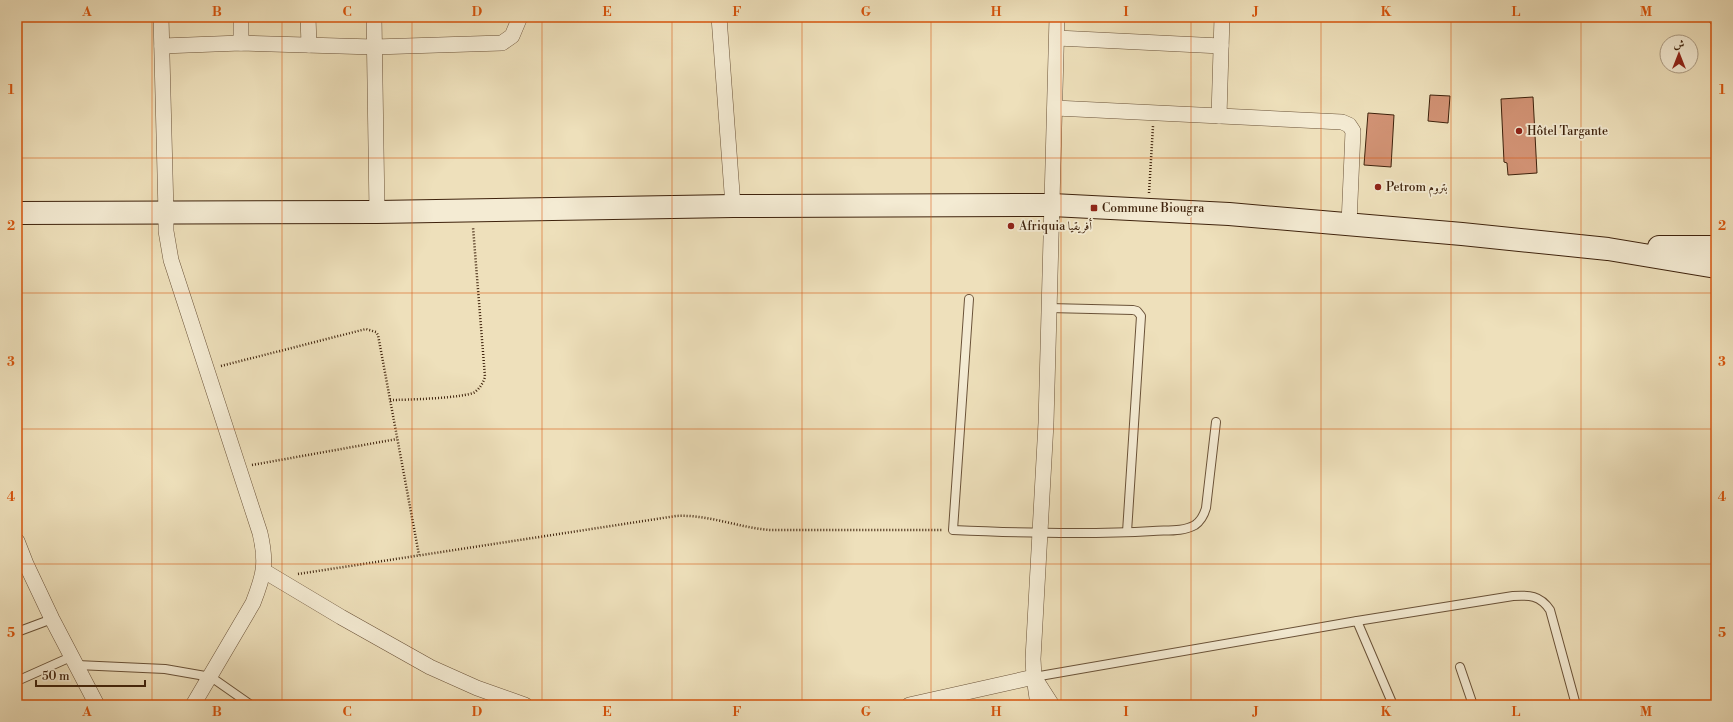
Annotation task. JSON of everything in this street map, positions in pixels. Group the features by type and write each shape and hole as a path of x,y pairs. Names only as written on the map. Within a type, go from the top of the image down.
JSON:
{"main road":[{"path":"17,214 471,211 733,206 1052,205 1148,209 1349,224 1608,248 1716,267"},
{"path":"1608,248 1716,247"}],"street":[{"path":"161,17 166,231 171,260 240,467 260,533 270,574 211,677 193,705"},
{"path":"241,17 241,43"},
{"path":"308,17 309,45"},
{"path":"374,17 377,212"},
{"path":"162,46 241,43 374,47 502,44 512,36 520,17"},
{"path":"719,17 733,206"},
{"path":"1038,705 1033,659 1046,422 1057,17"},
{"path":"1219,116 1222,17"},
{"path":"1057,38 1221,46"},
{"path":"1055,108 1342,122 1349,126 1353,131 1349,224"},
{"path":"17,541 26,564 52,619 97,705"},
{"path":"270,574 341,617 430,667 477,688 525,705"},
{"path":"909,705 1034,677"},
{"path":"1034,677 1052,705"}],"lane":[{"path":"969,299 952,530 1127,532 1184,529 1194,525 1202,519 1206,508 1216,422"},
{"path":"1049,308 1133,310 1140,314 1127,532"},
{"path":"1034,677 1357,621 1512,596 1526,596 1545,602 1550,610 1576,705"},
{"path":"17,632 52,619"},
{"path":"1357,621 1393,705"},
{"path":"17,681 75,661 165,669 211,677 251,705"},
{"path":"1460,667 1473,705"}],"path":[{"path":"1148,209 1154,113"},
{"path":"390,400 436,398 474,393 483,384 485,377 471,211"},
{"path":"207,370 366,329 376,332 378,335 419,555"},
{"path":"240,467 397,439"},
{"path":"270,574 419,555 680,516 695,516 748,528 772,530 952,530"}],"building":[{"path":"1430,95 1450,96 1448,123 1428,121"},
{"name":"Hôtel Targante","path":"1533,97 1537,173 1508,175 1507,163 1504,162 1501,99"},
{"path":"1368,113 1394,115 1391,167 1364,165"}],"place":[{"name":"Hôtel Targante","path":"1519,131"},
{"name":"Petrom بتروم","path":"1378,187"},
{"name":"Commune Biougra","path":"1094,208"},
{"name":"Afriquia أفريقيا","path":"1011,226"}]}
